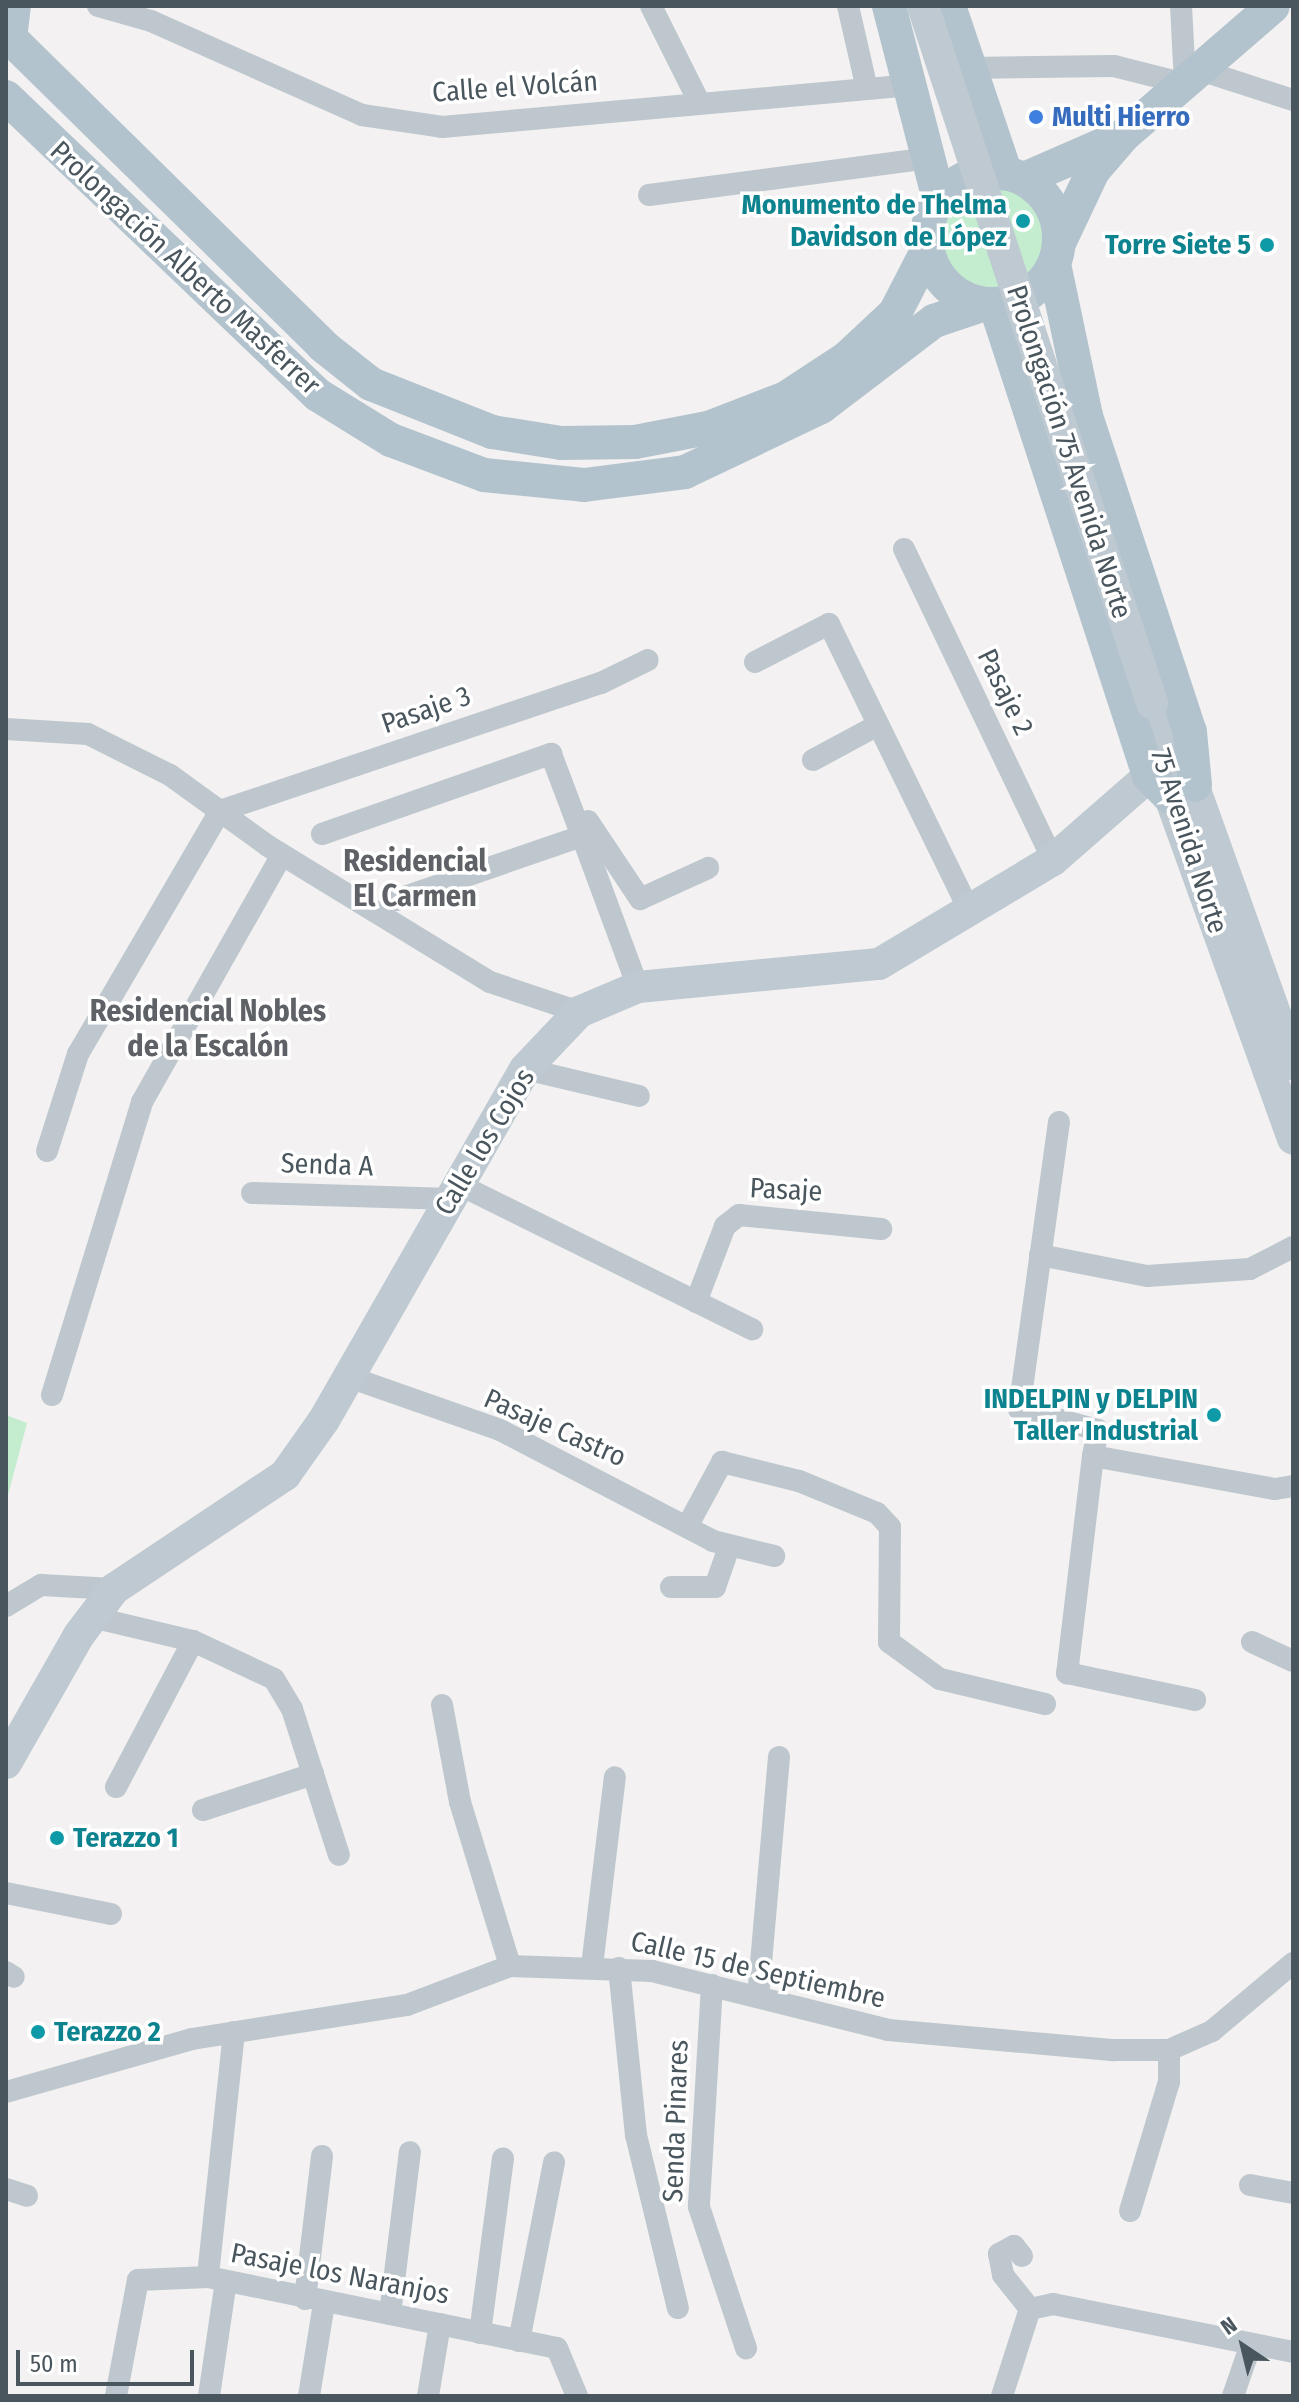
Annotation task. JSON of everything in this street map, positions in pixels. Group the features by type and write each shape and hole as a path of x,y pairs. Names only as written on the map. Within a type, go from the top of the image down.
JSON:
{"main road":[{"path":"889,6 931,158 939,200 928,249 953,291 990,304 1026,295 1056,253 1093,171 1123,136 1273,6"},
{"path":"949,6 970,68 1015,177 1051,206 1056,253 1086,416 1190,732 1172,786"},
{"name":"Prolongación Alberto Masferrer","path":"10,26 323,346 371,384 492,432 561,443 635,442 708,428 786,398 847,358 895,313 928,249"},
{"name":"Prolongación Alberto Masferrer","path":"6,97 318,395 391,440 484,475 584,485 685,472 821,407 923,327 990,304"},
{"path":"939,200 969,177 1015,177 1123,136"},
{"path":"990,304 1172,786"}],"street":[{"name":"Calle el Volcán","path":"98,6 151,21 362,115 442,127 909,85"},
{"path":"651,6 699,102"},
{"path":"848,6 867,89"},
{"name":"Prolongación 75 Avenida Norte","path":"923,6 1154,709"},
{"path":"1181,6 1192,77"},
{"path":"970,68 1114,66 1192,77 1293,100"},
{"path":"649,195 931,158"},
{"name":"Pasaje 2","path":"904,549 1053,860"},
{"path":"755,662 829,624 967,906"},
{"name":"Pasaje 3","path":"220,811 601,683 648,660"},
{"name":"75 Avenida Norte","path":"1154,709 1172,786 1293,1138"},
{"path":"813,760 878,725"},
{"path":"6,729 88,734 170,775 282,855 490,982 579,1012"},
{"path":"322,834 551,754 585,829 638,987"},
{"name":"75 Avenida Norte","path":"1172,786 1281,1002 1293,1064"},
{"name":"Calle los Cojos","path":"6,1763 92,1617 114,1589 285,1475 349,1377 525,1069 579,1012 638,987 879,964 967,906 1053,860 1172,786"},
{"path":"47,1151 78,1054 220,811"},
{"path":"585,829 640,899 708,868"},
{"path":"396,900 585,829"},
{"path":"52,1395 142,1102 282,855"},
{"path":"525,1069 639,1096"},
{"path":"1059,1122 1019,1409 1098,1430 1067,1673 1195,1700"},
{"path":"455,1192 752,1329"},
{"name":"Senda A","path":"252,1193 399,1197 455,1192"},
{"name":"Pasaje","path":"696,1302 725,1226 739,1215 881,1229"},
{"path":"1040,1255 1147,1276 1250,1269 1293,1247"},
{"name":"Pasaje Castro","path":"349,1377 500,1430 729,1547 774,1556"},
{"path":"1093,1456 1293,1486"},
{"path":"688,1525 722,1462 799,1481 877,1513 890,1527 889,1642 940,1679 1045,1704"},
{"path":"671,1587 715,1587 729,1547"},
{"path":"6,1606 41,1585 114,1589"},
{"path":"92,1617 193,1641 274,1679 292,1709 339,1855"},
{"path":"116,1787 193,1641"},
{"path":"1252,1642 1293,1661"},
{"path":"442,1705 456,1786 510,1966"},
{"path":"758,1997 779,1757"},
{"path":"203,1810 313,1774"},
{"path":"592,1966 615,1777"},
{"path":"6,1893 111,1914"},
{"name":"Calle 15 de Septiembre","path":"6,2092 234,2032 407,2005 510,1966 619,1968 712,1985 888,2030 989,2043 1169,2050 1212,2031 1293,1963"},
{"path":"619,1968 636,2135 678,2308"},
{"name":"Senda Pinares","path":"712,1985 699,2207 746,2348"},
{"name":"Pasaje los Naranjos","path":"234,2032 217,2279 557,2348"},
{"path":"1130,2211 1169,2082 1169,2050"},
{"path":"390,2314 410,2152"},
{"path":"309,2396 322,2156"},
{"path":"480,2333 503,2159"},
{"path":"519,2341 554,2162"},
{"path":"1250,2185 1293,2193"},
{"path":"1022,2256 1014,2246 999,2254 1003,2275 1030,2309"},
{"path":"116,2396 138,2280 147,2274 217,2279 209,2396"},
{"path":"1030,2309 1053,2304 1293,2352"},
{"path":"1002,2396 1030,2309"},
{"path":"428,2396 440,2324"},
{"path":"1233,2396 1251,2344"},
{"path":"557,2348 561,2396"},
{"path":"557,2348 577,2396"}],"green space":[{"path":"996,186 1016,190 1033,202 1045,219 1049,239 1045,259 1033,276 1016,288 996,292 976,288 959,276 947,259 943,239 947,219 959,202 976,190"},
{"path":"6,1415 27,1423 6,1503"}],"place":[{"name":"Multi Hierro","path":"1036,117"},
{"name":"Monumento de Thelma Davidson de López","path":"1023,221"},
{"name":"Torre Siete 5","path":"1267,245"},
{"name":"INDELPIN y DELPIN Taller Industrial","path":"1214,1415"},
{"name":"Terazzo 1","path":"57,1838"},
{"name":"Terazzo 2","path":"38,2032"}],"district":[{"name":"Residencial El Carmen","path":"415,878"},
{"name":"Residencial Nobles de la Escalón","path":"208,1028"}]}
